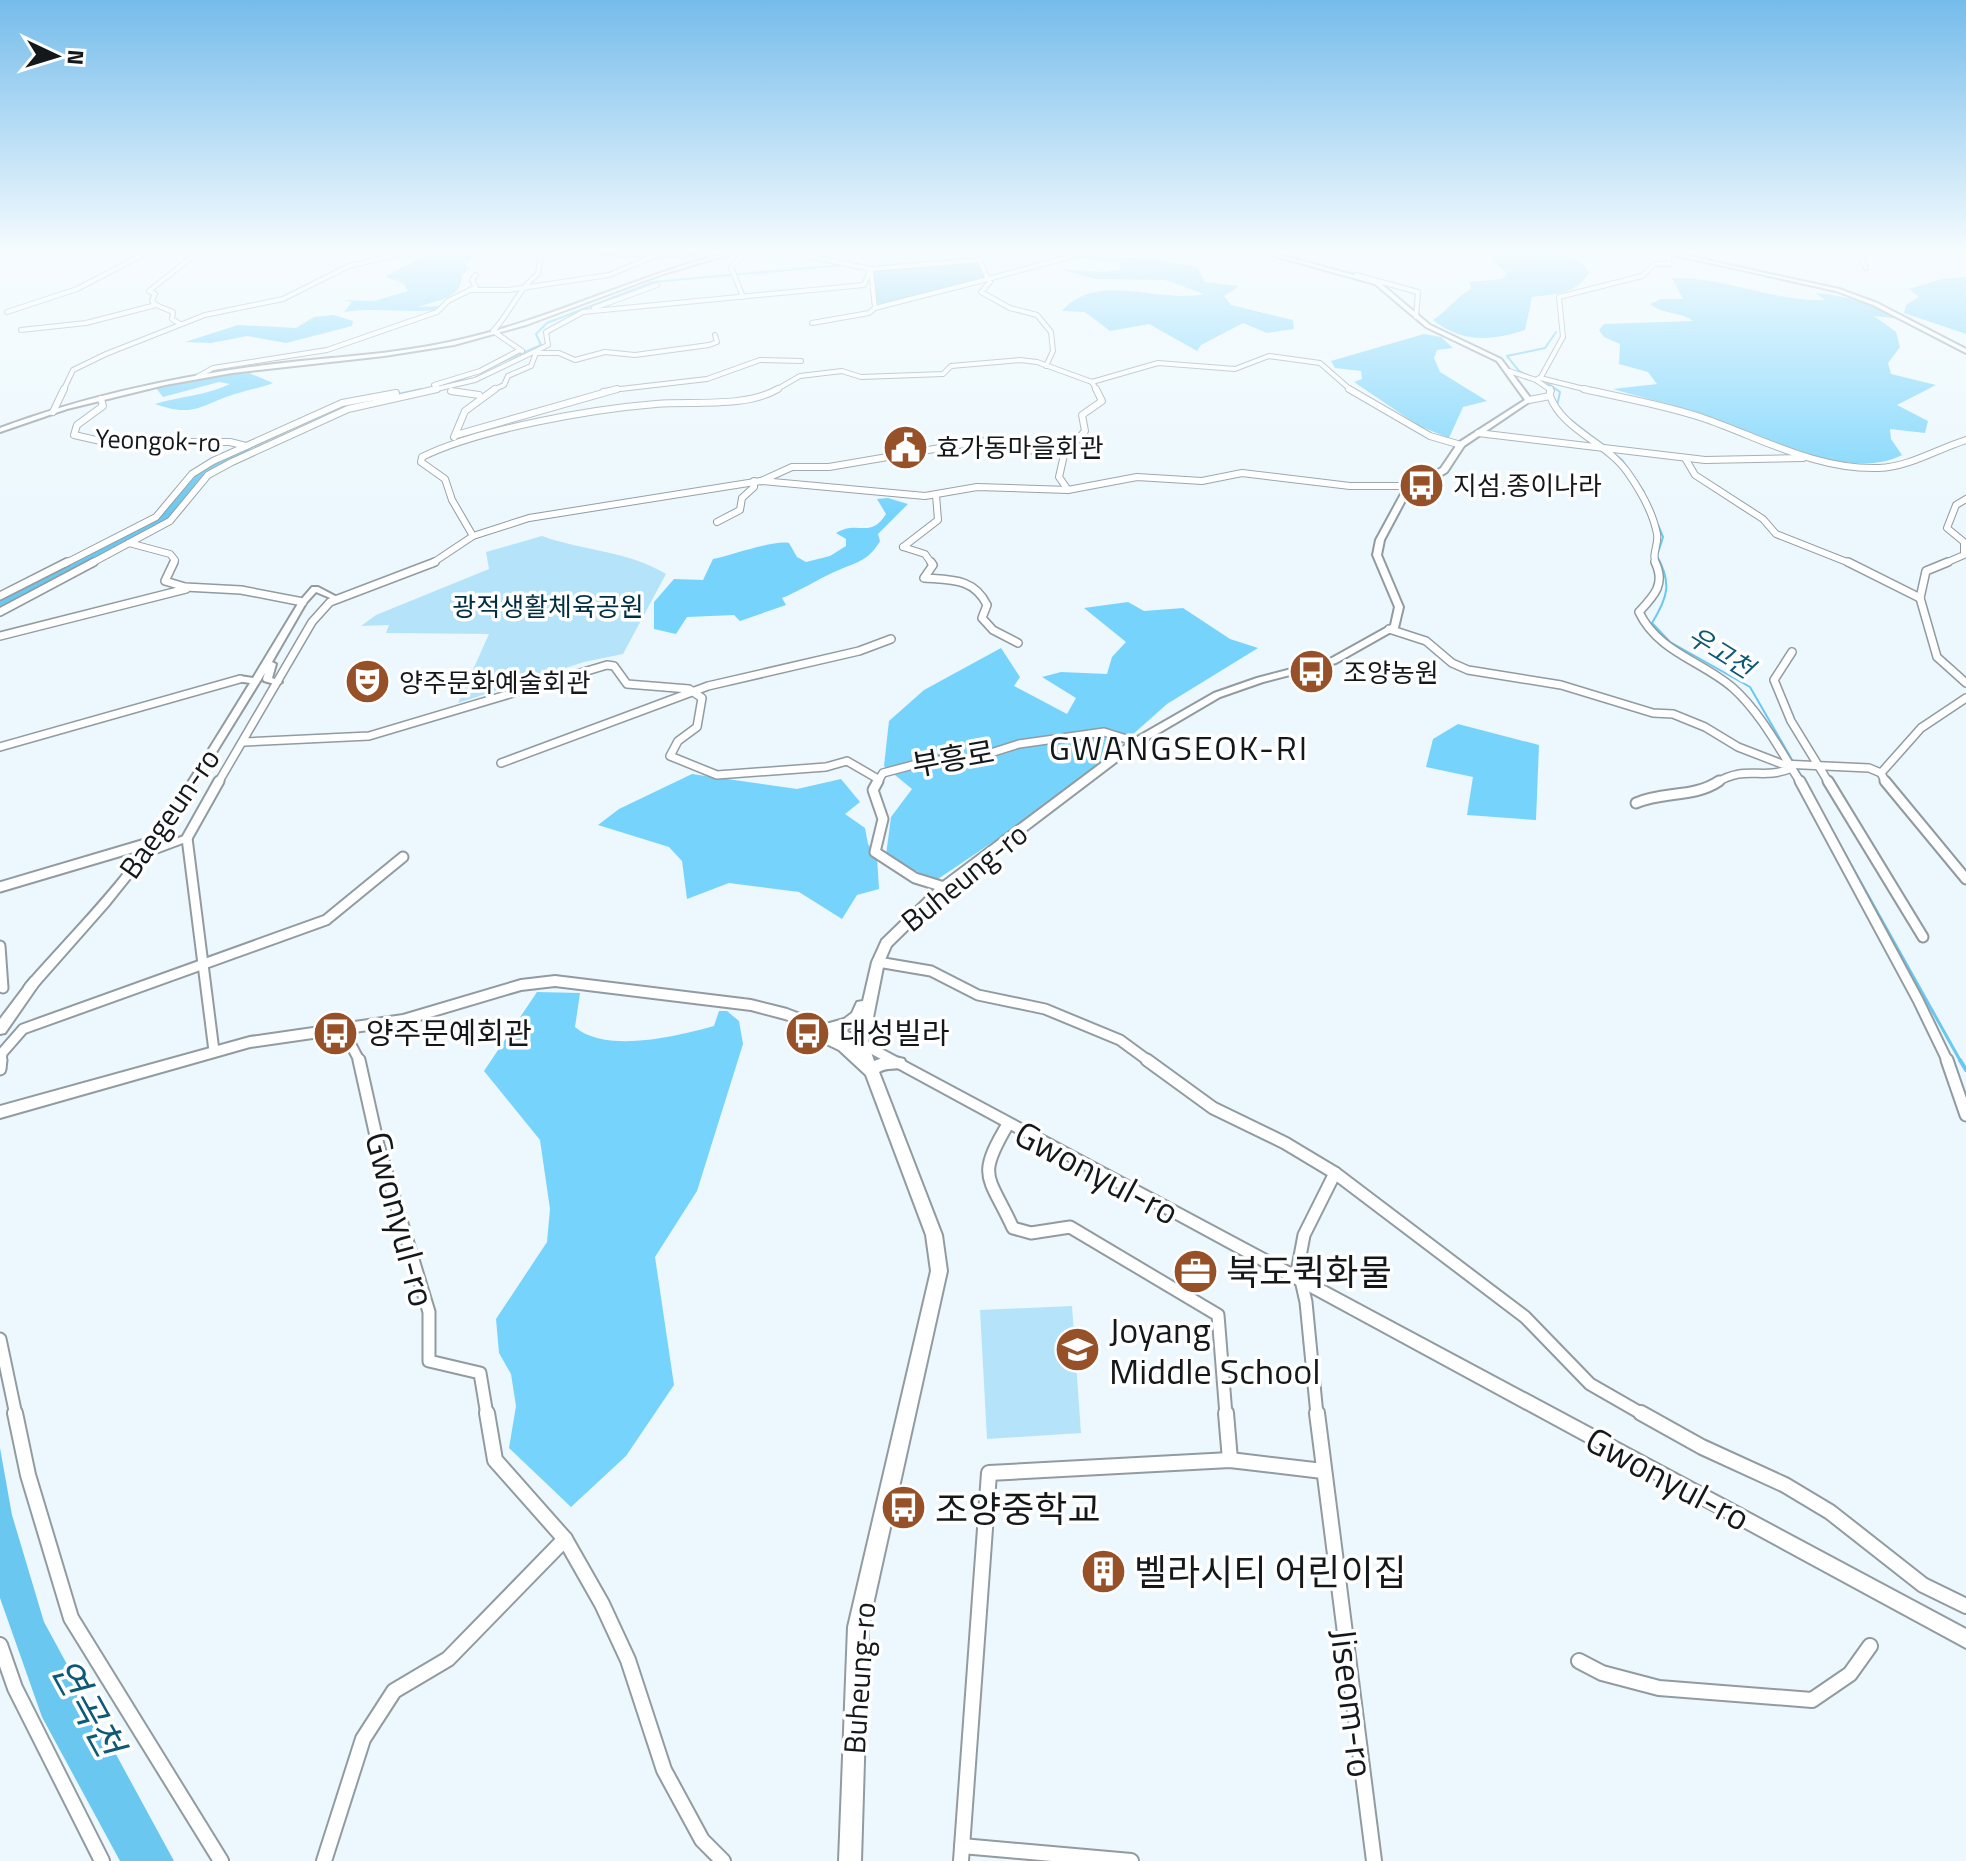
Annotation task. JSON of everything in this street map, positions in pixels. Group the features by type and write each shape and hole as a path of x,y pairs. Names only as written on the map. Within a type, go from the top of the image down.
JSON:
{"main road":[{"path":"1389,629 1395,626 1399,607 1377,555 1399,499 1444,470 1461,445 1529,400 1509,371 1486,353 1458,340"},
{"name":"Buheung-ro","path":"850,1861 858,1627 939,1271 934,1235 861,1043 878,962 886,943 944,887 1136,742 1217,695 1333,661 1389,629"},
{"path":"2,1022 35,981"},
{"name":"Gwonyul-ro","path":"0,1112 272,1037 414,1018 521,985 555,981 735,1002 805,1021 861,1043"},
{"path":"827,1029 857,1018 872,990"},
{"path":"805,1021 816,1033 844,1046 869,1070 883,1063 899,1063"}],"street":[{"path":"53,412 73,370 143,340"},
{"path":"197,377 213,368 279,358 359,340"},
{"name":"Yeongok-ro","path":"0,430 101,399 197,377 408,351 464,340"},
{"path":"504,340 522,351 559,353 575,360 605,352 635,355 709,345 716,340"},
{"path":"0,612 15,601 170,521 208,475 232,462 348,409 440,390 494,374 536,353 548,345 547,340"},
{"path":"1046,366 1053,351 1052,340"},
{"path":"1538,379 1561,340"},
{"path":"1944,340 1966,351"},
{"path":"0,597 156,517 192,474 246,446 342,403 446,382 522,351"},
{"path":"440,390 479,395 504,385 508,376 531,366 536,353"},
{"path":"473,536 452,500 445,479 421,462 422,457 501,431 618,408 747,398 783,388 800,376 820,373 842,371 861,377 943,374 951,366 1020,360 1092,382 1158,363 1235,369 1269,356 1320,363 1345,386 1383,411 1430,436 1461,445"},
{"path":"265,367 279,358"},
{"path":"448,446 456,435 605,390 707,379 729,374 760,360 801,361"},
{"path":"1509,371 1701,417 1807,458"},
{"path":"1538,379 1552,390 1552,405 1564,418 1611,448 1634,479 1658,537 1653,559 1662,573 1661,588 1639,612 1642,624 1654,637 1737,690 1792,766 1832,834 1947,1057 1966,1115"},
{"path":"1068,490 1059,477 1067,451 1085,431 1082,415 1102,401 1092,382"},
{"path":"456,435 454,429 479,395"},
{"path":"1529,400 1550,396"},
{"name":"Yeongok-ro","path":"101,399 103,406 77,425 74,435 105,442 230,442 246,446"},
{"path":"1478,433 1685,458 1807,458 1878,468 1904,465 1928,452 1966,440"},
{"path":"214,1051 187,838 199,810 244,742 312,622 335,598 408,575 437,561 473,536 529,518 757,481 792,467 829,467 981,441 1035,451 1067,451"},
{"path":"1685,458 1695,475 1763,519 1776,534 1846,561 1920,598"},
{"path":"757,481 936,495 977,487 1068,490 1137,477 1202,481 1242,473 1350,486 1416,486"},
{"path":"717,522 740,510 742,498 757,481"},
{"path":"936,495 938,520 903,547 925,554 933,565 924,578 956,577 983,592 987,605 982,618 993,630 1018,643"},
{"path":"1964,542 1947,528 1956,505 1966,499"},
{"path":"1966,534 1964,555 1926,571 1920,598 1937,657 1966,683"},
{"path":"129,543 170,554 175,560 165,581 186,589"},
{"path":"0,636 186,589 242,590 289,603 303,602"},
{"name":"Baegeun-ro","path":"35,981 97,914 152,842 255,683 303,602 315,589 335,598"},
{"path":"0,597 15,601"},
{"path":"1389,629 1426,641 1452,663 1468,670 1561,685 1653,713 1673,714 1705,727 1738,747 1792,766 1869,768 1881,773 1890,791 1966,879"},
{"path":"501,763 695,691 859,651 891,639"},
{"path":"278,682 267,679 279,643"},
{"path":"1792,652 1774,680 1791,721 1868,852 1923,937"},
{"path":"244,742 369,736 607,665 614,666 627,684 695,691 702,698 697,727 678,741 670,756 710,773 826,767 847,761 878,779"},
{"path":"0,747 240,679 255,683 278,682"},
{"path":"1881,773 1921,728 1966,698"},
{"name":"부흥로","path":"944,887 915,878 875,852 883,819 873,790 878,779 892,769 928,761 978,757 1019,744 1104,732 1136,742"},
{"path":"1636,803 1647,798 1706,790 1734,772 1777,774 1792,766"},
{"path":"144,853 187,838"},
{"path":"0,887 152,842"},
{"path":"0,1069 2,1053 23,1029 326,920 348,897 390,870 403,857"},
{"path":"0,946 3,988"},
{"path":"878,962 931,971 978,995 1045,1009 1120,1040 1213,1108 1285,1143 1335,1173 1525,1317 1590,1384 1702,1447 1785,1485 1830,1512 1923,1585 1966,1606"},
{"name":"Gwonyul-ro","path":"349,1027 350,1043 364,1068 378,1145 429,1312 429,1361 480,1373 495,1460 565,1539 602,1604 628,1660 664,1770 702,1840 723,1861"},
{"name":"Gwonyul-ro","path":"861,1043 1296,1281 1966,1639"},
{"path":"1008,1124 987,1159 986,1170 1013,1228 1031,1233 1070,1227 1218,1315 1230,1460"},
{"name":"Jiseom-ro","path":"1335,1173 1301,1240 1296,1281 1306,1302 1323,1471 1374,1861"},
{"path":"0,1339 28,1475 71,1618 221,1861"},
{"path":"1131,1861 961,1853 989,1473 1230,1460 1323,1471"},
{"path":"324,1861 363,1739 394,1691 448,1659 565,1539"},
{"path":"0,1645 15,1688 102,1861"},
{"path":"1579,1661 1597,1673 1650,1686 1812,1700 1850,1674 1870,1646"}],"green space":[{"name":"광적생활체육공원","path":"542,536 637,560 666,574 623,654 584,662 458,703 489,634 386,633 389,625 361,626 376,615 489,569 486,552"},
{"path":"1072,1306 1081,1433 987,1439 980,1310"}],"shaded area":[{"path":"192,340 227,340 211,343 185,342"},
{"path":"268,340 298,340 286,343"},
{"path":"1177,340 1211,340 1197,351"},
{"path":"1404,340 1444,340 1453,348 1437,350 1434,358 1440,372 1487,401 1463,407 1449,438 1419,426 1354,382 1362,379 1361,371 1335,368 1331,361"},
{"path":"1611,340 1898,340 1900,347 1888,363 1891,374 1936,385 1897,405 1928,421 1925,433 1890,429 1891,439 1902,455 1879,462 1853,463 1796,451 1690,411 1613,389 1657,384 1648,372 1619,364 1620,344"},
{"path":"249,373 273,383 188,410 155,404 230,384 219,382 163,397 156,388 218,375"},
{"path":"888,498 908,504 878,534 880,541 871,553 782,598 786,605 740,621 734,615 687,617 676,634 654,629 654,602 674,579 703,580 713,559 773,544 789,543 797,557 806,562 830,556 846,546 846,539 836,533 844,529 875,526 886,514 877,499"},
{"path":"1128,602 1144,611 1183,608 1230,639 1258,648 1167,704 1104,760 1030,817 935,881 886,855 891,817 912,789 884,766 889,721 924,690 1001,648 1020,677 1014,686 1067,714 1076,698 1042,677 1061,672 1107,674 1112,657 1126,642 1084,608"},
{"path":"1458,724 1539,745 1536,820 1467,815 1473,777 1426,767 1433,739"},
{"path":"692,774 797,789 841,779 860,802 845,814 865,828 868,844 877,857 879,889 857,895 842,919 799,892 729,883 687,899 682,861 669,847 598,825 619,809"},
{"path":"537,992 580,993 575,1027 605,1040 642,1040 681,1034 714,1026 719,1011 727,1011 739,1021 743,1044 697,1191 655,1257 674,1385 626,1456 571,1507 509,1448 516,1406 511,1374 499,1353 496,1319 547,1242 550,1209 540,1140 484,1071"}],"water":[{"path":"243,449 254,450 206,474 165,522 0,607 0,599 157,519 197,473"},
{"name":"연곡천","path":"0,1448 12,1515 44,1622 174,1861 120,1861 42,1717 0,1598"}],"waterway":[{"path":"453,383 541,345 539,340"},
{"name":"우고천","path":"1531,377 1519,371 1507,356 1545,348 1551,340"},
{"name":"우고천","path":"1546,382 1560,392 1557,406"},
{"path":"398,394 422,389"},
{"name":"우고천","path":"1571,420 1622,460 1644,492"},
{"path":"246,450 282,433"},
{"name":"우고천","path":"1658,525 1663,537 1657,556 1665,574 1666,590 1652,623 1670,642 1750,687 1803,779"},
{"name":"우고천","path":"1824,817 1961,1062"},
{"name":"우고천","path":"1960,1060 1966,1070"}],"place":[{"name":"효가동마을회관","path":"905,447"},
{"name":"지섬.종이나라","path":"1422,485"},
{"name":"조양농원","path":"1312,672"},
{"name":"양주문화예술회관","path":"368,682"},
{"name":"양주문예회관","path":"335,1033"},
{"name":"대성빌라","path":"808,1033"},
{"name":"북도퀵화물","path":"1195,1271"},
{"name":"Joyang Middle School","path":"1078,1350"},
{"name":"조양중학교","path":"904,1508"},
{"name":"벨라시티 어린이집","path":"1103,1571"}],"district":[{"name":"GWANGSEOK-RI","path":"1179,747"}]}
